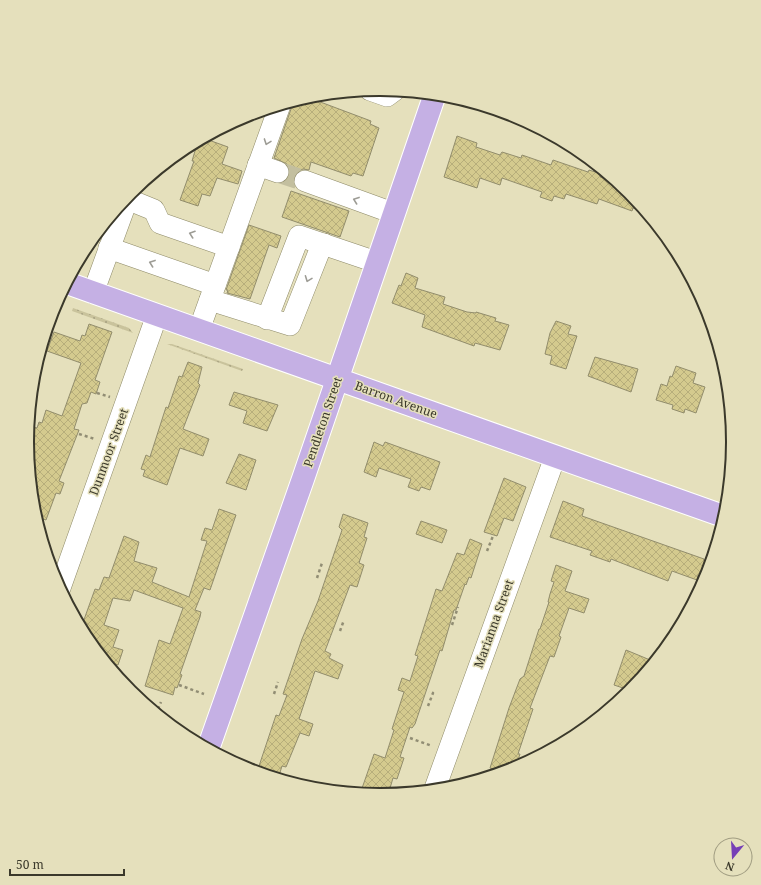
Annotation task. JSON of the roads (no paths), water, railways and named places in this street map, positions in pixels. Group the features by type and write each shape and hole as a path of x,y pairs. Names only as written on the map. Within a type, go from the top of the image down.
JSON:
{"main road":[{"name":"Pendleton Street","path":"210,744 338,378 430,100"},
{"name":"Barron Avenue","path":"72,286 338,378 391,399 719,515"}],"street":[{"path":"199,330 278,112"},
{"path":"258,165 278,172"},
{"path":"304,181 393,213"},
{"path":"133,199 154,210 160,223 229,246"},
{"path":"93,293 123,211"},
{"path":"267,319 297,238 302,236 376,262"},
{"path":"109,248 212,292 267,319 288,326 292,323 321,247 324,244"},
{"name":"Dunmoor Street","path":"63,581 157,315"},
{"name":"Marianna Street","path":"437,784 555,457"}],"tunnel":[{"path":"278,172 305,181"}]}
